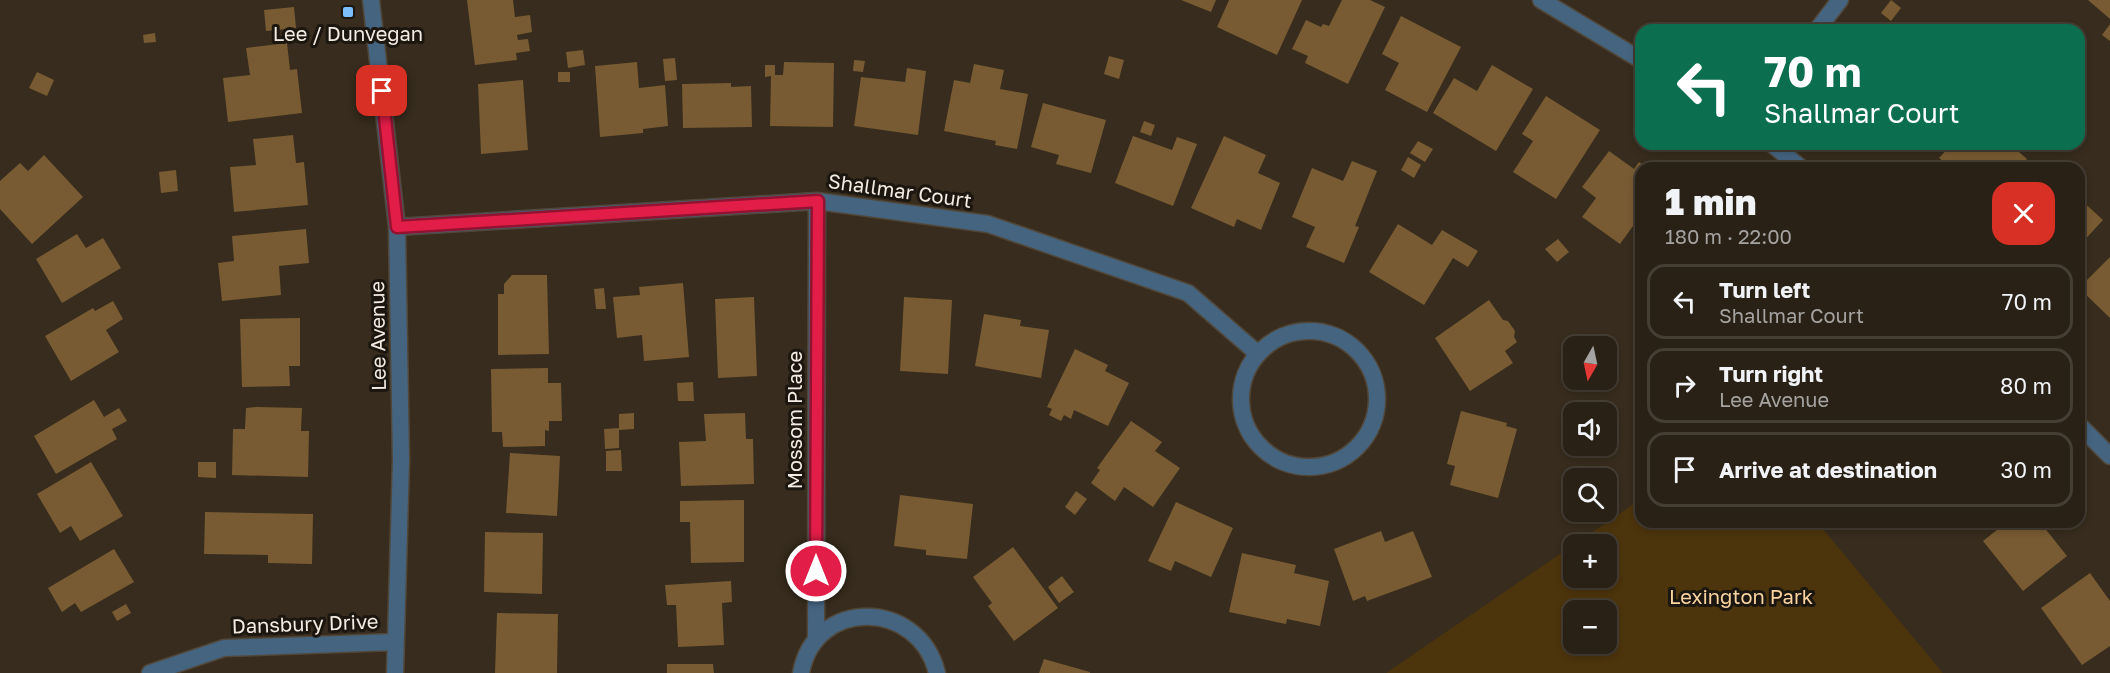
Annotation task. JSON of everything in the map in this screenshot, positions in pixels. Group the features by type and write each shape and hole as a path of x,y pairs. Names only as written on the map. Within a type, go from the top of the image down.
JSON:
{"street":[{"name":"Lee Avenue","path":"371,0 397,227 401,460 394,673"},
{"path":"1541,0 1635,56"},
{"path":"1822,24 1840,0"},
{"path":"1779,150 1794,162"},
{"name":"Shallmar Court","path":"397,227 818,201 988,224 1188,293 1257,354"},
{"name":"Mossom Place","path":"816,640 818,201"},
{"path":"1306,330 1330,334 1346,341 1363,357 1373,374 1378,398 1374,420 1357,447 1345,457 1323,466 1300,466 1277,459 1258,444 1245,424 1240,401 1241,387 1249,365 1257,354 1283,335 1306,330"},
{"path":"2085,431 2110,456"},
{"name":"Mossom Place","path":"801,673 804,661 816,640 844,620 868,615 892,619 920,637 933,657 937,673"},
{"name":"Dansbury Drive","path":"150,673 224,648 395,642"}],"green space":[{"name":"Lexington Park","path":"1635,503 1635,528 1822,528 1943,673 1386,673 1563,552 1563,588 1617,588 1617,534 1590,534 1607,522 1617,522 1617,515"}],"building":[{"path":"467,0 513,0 515,17 530,15 532,32 517,35 518,40 528,39 530,51 516,53 517,60 475,65"},
{"path":"1181,0 1216,0 1211,12"},
{"path":"1229,0 1302,0 1277,55 1217,27"},
{"path":"1342,0 1370,0 1385,7 1348,84 1305,63 1308,56 1292,49 1306,20 1321,27 1323,24 1329,26"},
{"path":"1891,0 1901,8 1891,21 1881,13"},
{"path":"2088,0 2110,0 2110,19"},
{"path":"294,7 296,28 266,31 264,10"},
{"path":"1401,16 1461,47 1427,112 1385,90 1399,63 1382,54"},
{"path":"2110,24 2110,41 2102,35"},
{"path":"155,33 156,42 144,43 143,35"},
{"path":"287,43 290,70 297,69 302,113 228,122 223,78 250,75 246,48"},
{"path":"583,50 585,65 568,68 566,52"},
{"path":"1109,56 1124,60 1119,79 1104,74"},
{"path":"675,58 677,80 665,81 663,59"},
{"path":"854,60 865,61 863,72 853,71"},
{"path":"637,62 639,88 665,85 668,126 643,129 643,133 600,137 595,66"},
{"path":"784,62 834,63 833,127 770,126 771,76 765,77 765,65 775,65 775,75 783,75"},
{"path":"974,64 1004,70 1000,89 1028,94 1017,149 995,145 996,141 944,131 954,80 970,83"},
{"path":"1492,65 1533,89 1496,151 1433,113 1454,78 1477,91"},
{"path":"907,68 926,71 918,135 854,126 861,77 905,82"},
{"path":"37,72 54,80 47,96 29,88"},
{"path":"558,72 570,72 570,82 558,82"},
{"path":"523,80 528,150 481,154 478,84"},
{"path":"731,83 731,87 751,86 752,127 683,128 682,84"},
{"path":"1546,96 1600,130 1556,199 1513,172 1533,141 1522,134"},
{"path":"1043,103 1106,120 1091,173 1056,164 1059,155 1031,147"},
{"path":"1144,121 1155,125 1151,136 1140,132"},
{"path":"293,135 296,163 304,162 308,205 234,212 230,167 256,165 253,139"},
{"path":"1133,136 1172,150 1177,137 1197,144 1173,206 1115,183"},
{"path":"1224,136 1266,155 1258,173 1280,183 1261,230 1237,219 1234,227 1191,208"},
{"path":"1418,141 1433,149 1425,162 1410,153"},
{"path":"1946,150 2017,150 2027,159 2024,162 1944,162 1939,158"},
{"path":"1609,151 1635,168 1635,223 1620,244 1582,217 1596,198 1582,187"},
{"path":"44,155 83,197 32,244 0,209 0,181 20,163 28,171"},
{"path":"1408,157 1421,165 1414,178 1401,170"},
{"path":"1352,161 1377,171 1355,226 1359,227 1344,263 1306,247 1315,227 1292,217 1312,168 1343,181"},
{"path":"176,170 178,191 161,193 159,172"},
{"path":"2085,204 2103,220 2085,240"},
{"path":"1398,224 1432,245 1442,230 1478,251 1468,267 1453,258 1424,305 1369,272"},
{"path":"306,229 309,263 279,266 281,295 222,301 218,263 234,261 232,236"},
{"path":"77,234 86,248 103,238 121,268 62,303 36,259"},
{"path":"1558,239 1569,252 1557,262 1545,249"},
{"path":"2110,257 2110,318 2085,294 2085,282"},
{"path":"512,275 547,275 549,354 498,355 498,294 504,294 504,284"},
{"path":"683,283 689,357 644,361 642,335 617,338 613,297 640,295 639,287"},
{"path":"604,288 606,309 596,309 594,289"},
{"path":"754,297 757,376 718,378 715,299"},
{"path":"904,297 952,300 948,374 900,371"},
{"path":"1489,300 1503,320 1508,321 1515,331 1514,337 1517,342 1505,351 1513,363 1470,391 1435,338"},
{"path":"113,301 123,319 106,330 119,352 71,381 45,336 93,308 95,311"},
{"path":"984,314 1021,320 1020,326 1049,330 1041,378 975,366"},
{"path":"300,318 300,366 289,366 290,386 242,387 240,319"},
{"path":"1075,349 1108,365 1105,371 1129,383 1108,426 1074,410 1071,419 1064,415 1061,421 1049,415 1052,409 1047,407"},
{"path":"548,368 548,383 561,383 562,421 549,421 549,431 545,430 545,446 503,447 502,432 492,432 491,369"},
{"path":"693,382 694,401 678,401 677,383"},
{"path":"94,400 104,417 119,408 127,421 112,429 117,439 56,474 34,436"},
{"path":"246,408 302,408 301,431 309,431 308,477 232,475 233,429 245,429"},
{"path":"1461,411 1507,423 1506,426 1517,429 1498,498 1450,485 1455,466 1447,464"},
{"path":"634,413 634,429 619,430 619,414"},
{"path":"745,413 746,439 753,439 754,484 681,486 679,442 706,441 704,414"},
{"path":"1131,421 1162,442 1155,451 1180,468 1153,507 1124,487 1115,501 1091,483 1100,470 1097,468"},
{"path":"619,428 619,448 605,449 604,429"},
{"path":"621,450 622,471 606,471 606,451"},
{"path":"510,453 560,456 557,516 506,513"},
{"path":"91,462 123,516 80,541 71,526 60,533 37,494"},
{"path":"198,462 216,462 216,478 198,477"},
{"path":"1076,491 1087,499 1075,515 1065,507"},
{"path":"900,495 973,504 967,559 926,555 926,550 894,546"},
{"path":"744,500 744,562 691,563 690,522 680,522 680,501"},
{"path":"1176,502 1233,528 1211,577 1175,561 1171,571 1148,561"},
{"path":"205,512 313,514 312,564 268,563 268,555 204,554"},
{"path":"1999,528 2045,528 2067,556 2023,591 1983,541"},
{"path":"1381,531 1385,542 1413,531 1432,577 1367,601 1365,596 1353,601 1334,549"},
{"path":"485,532 543,533 542,594 484,592"},
{"path":"1013,547 1058,608 1014,641 988,606 992,603 973,577"},
{"path":"114,549 134,582 81,612 75,603 62,612 48,588"},
{"path":"1242,553 1296,565 1294,573 1329,581 1320,626 1287,619 1286,624 1229,612"},
{"path":"2090,573 2110,601 2110,646 2082,665 2041,608"},
{"path":"1062,576 1074,592 1059,603 1048,587"},
{"path":"731,581 732,602 722,603 724,645 678,647 676,605 667,605 665,585"},
{"path":"126,604 131,613 117,621 112,612"},
{"path":"497,613 558,614 557,673 495,673"},
{"path":"1044,659 1090,672 1090,673 1039,673"},
{"path":"667,664 713,664 714,673 667,673"}],"place":[{"name":"Lee / Dunvegan","path":"348,12"}],"route":[{"path":"382,91 397,227 818,201 816,571"}]}
